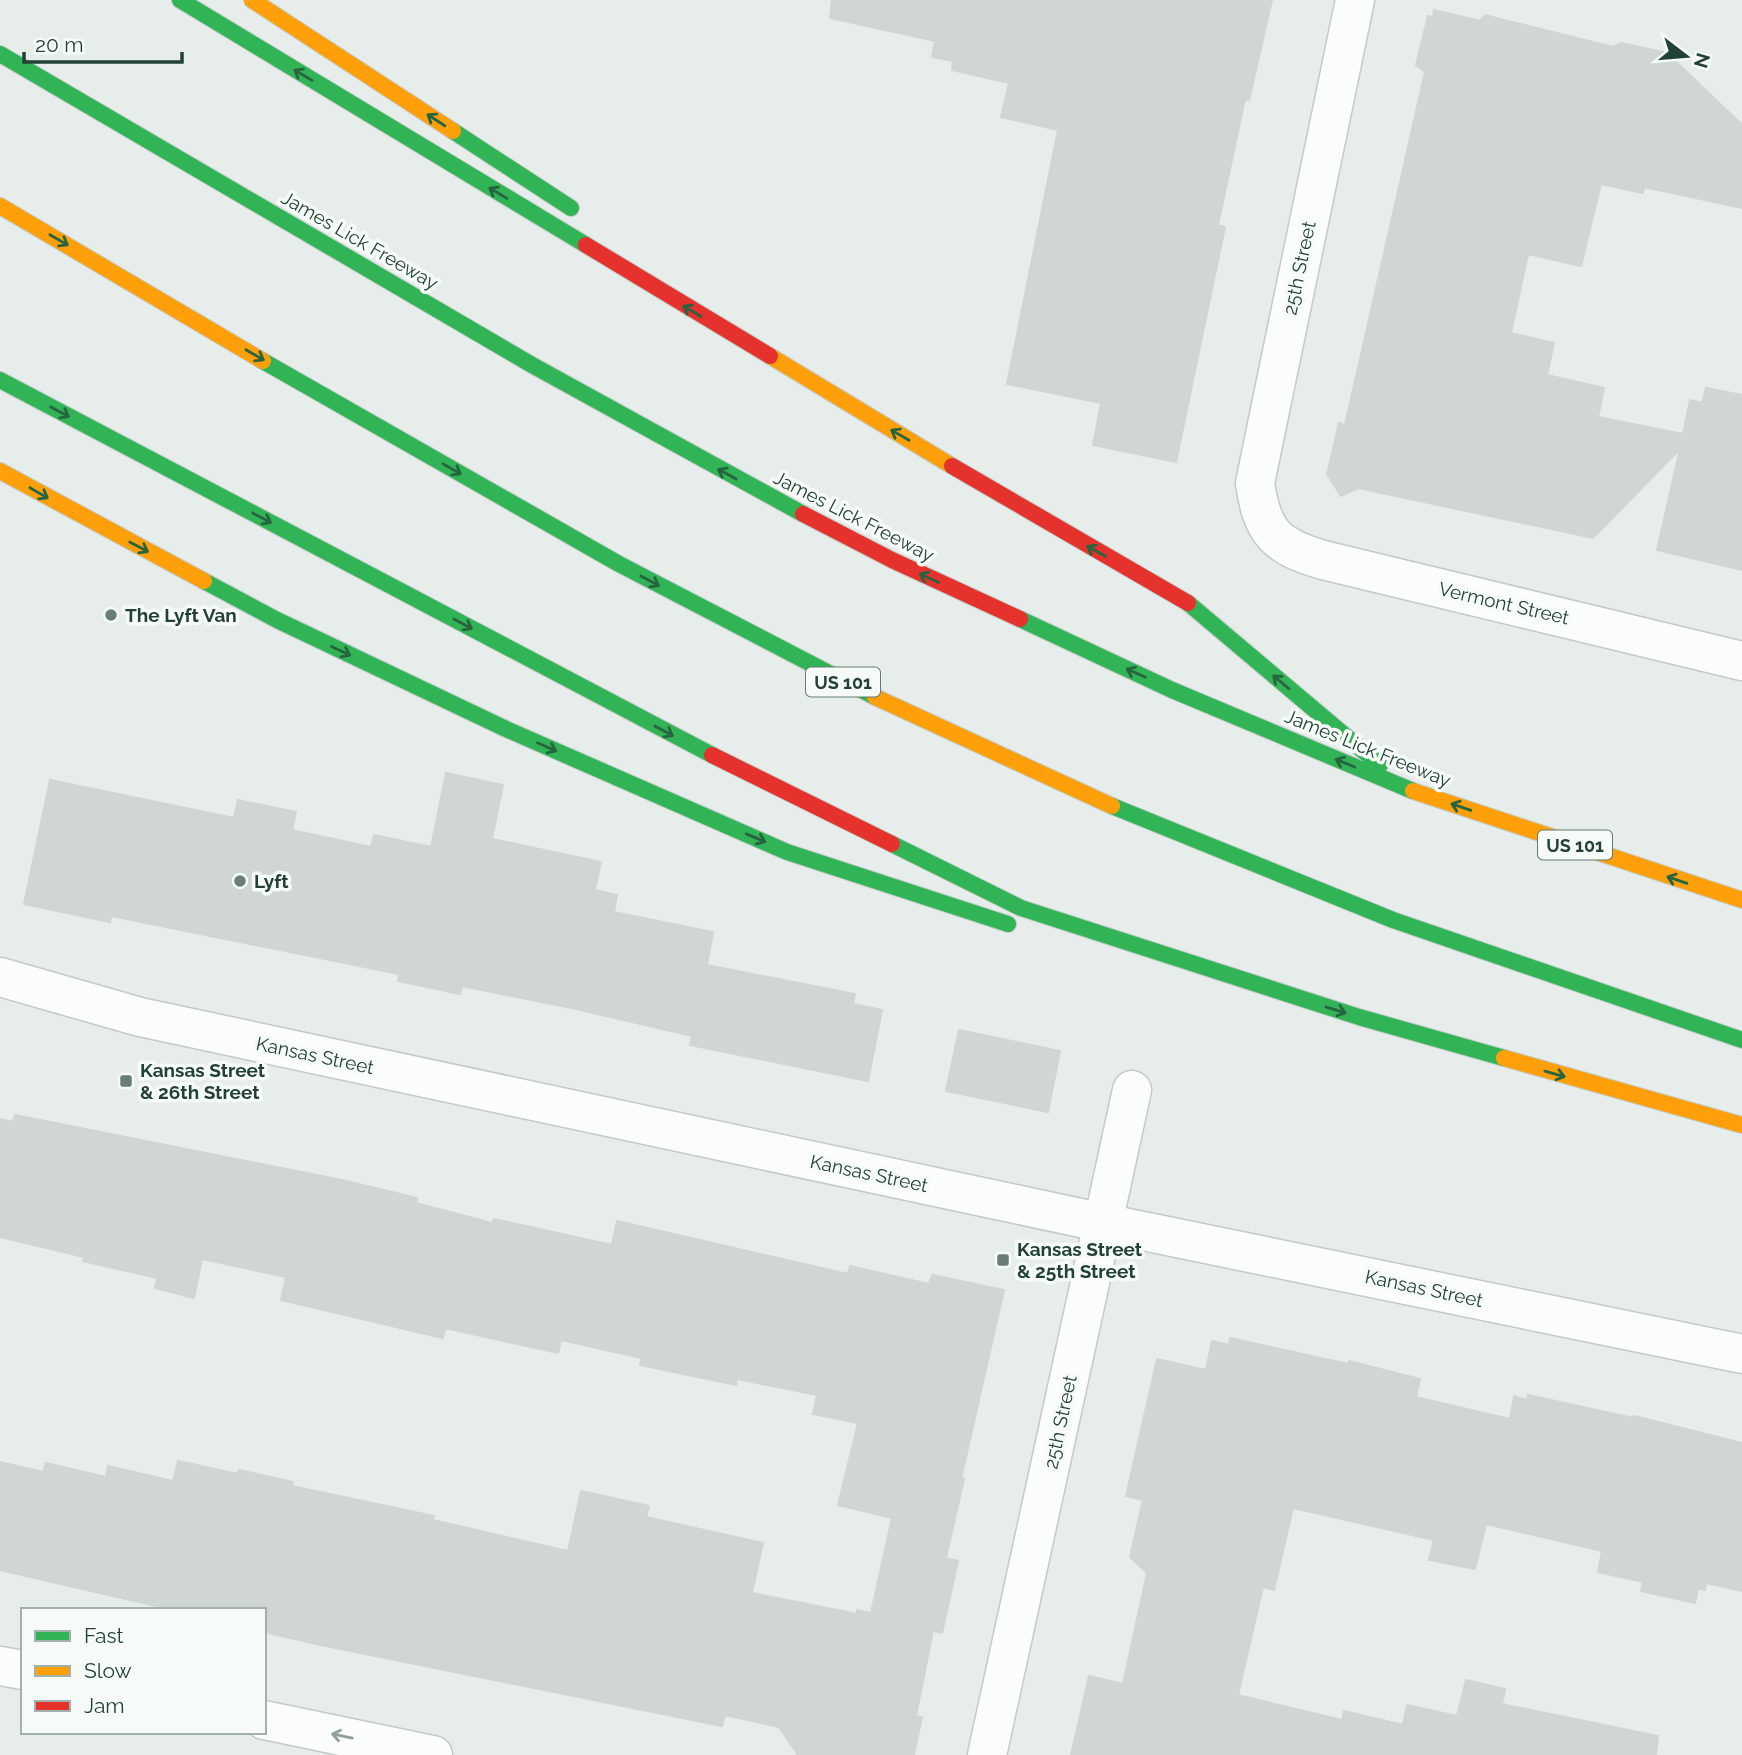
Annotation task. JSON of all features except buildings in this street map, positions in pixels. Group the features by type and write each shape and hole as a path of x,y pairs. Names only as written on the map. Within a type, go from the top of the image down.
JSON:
{"highway":[{"path":"180,0 1042,521 1185,600 1408,789"},
{"path":"252,0 589,220"},
{"name":"James Lick Freeway","path":"0,54 532,365 788,506 1019,621 1270,732 1408,789 1742,901"},
{"name":"US 101","path":"0,206 620,564 901,710 1146,822 1346,903 1572,986 1742,1040"},
{"path":"667,275 877,422"},
{"path":"0,380 681,740 1021,908 1271,990 1458,1046 1742,1125"},
{"path":"0,471 78,516 278,620 652,794 787,852 1019,927"},
{"path":"1046,933 1271,990"}],"street":[{"name":"25th Street","path":"1270,534 1259,509 1255,483 1355,0"},
{"name":"Vermont Street","path":"1270,534 1293,549 1323,560 1742,661"},
{"name":"Kansas Street","path":"0,976 140,1017 1104,1223 1742,1354"},
{"name":"25th Street","path":"986,1755 1132,1090"},
{"path":"0,1666 21,1670"},
{"path":"266,1720 433,1755"}],"traffic: fast":[{"path":"180,0 586,245"},
{"path":"0,54 532,365 803,514"},
{"path":"453,131 571,208"},
{"path":"263,361 619,564 875,697"},
{"path":"0,380 712,755"},
{"path":"204,581 277,620 506,729 787,852 1008,924"},
{"path":"1188,603 1380,765"},
{"path":"1020,619 1172,690 1413,791"},
{"path":"1112,806 1393,920 1742,1040"},
{"path":"892,844 1021,908 1359,1017 1504,1058"}],"traffic: slow":[{"path":"252,0 453,131"},
{"path":"0,206 263,361"},
{"path":"770,356 952,466"},
{"path":"0,471 204,581"},
{"path":"875,697 1112,806"},
{"path":"1413,791 1742,900"},
{"path":"1504,1058 1742,1125"}],"traffic: jam":[{"path":"586,245 770,356"},
{"path":"952,466 1188,603"},
{"path":"803,514 892,560 1020,619"},
{"path":"712,755 892,844"}],"place":[{"name":"The Lyft Van","path":"111,615"},
{"name":"Lyft","path":"240,881"},
{"name":"Kansas Street & 26th Street","path":"126,1081"},
{"name":"Kansas Street & 25th Street","path":"1003,1260"}]}
